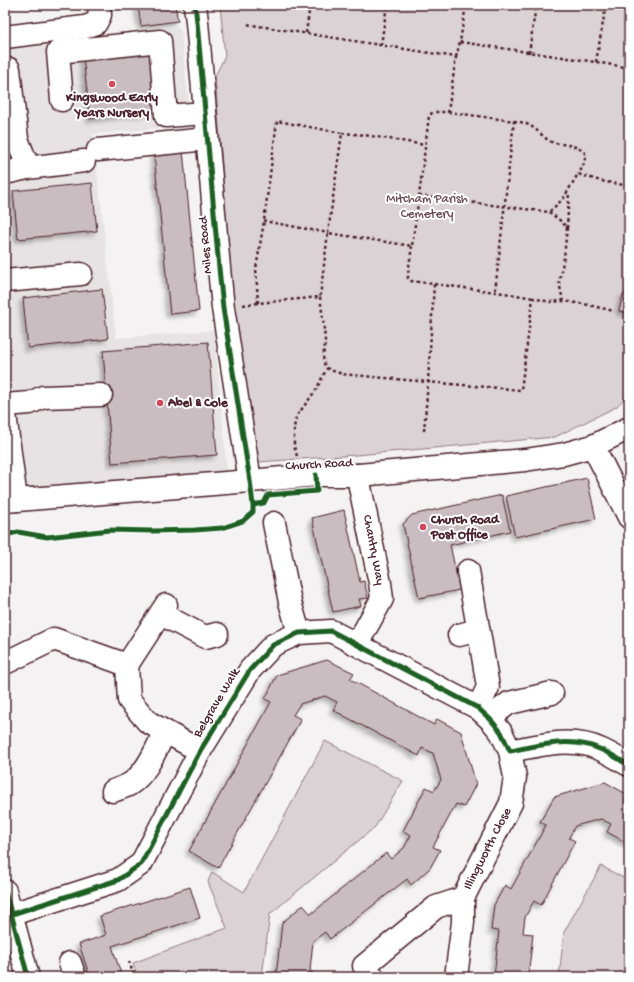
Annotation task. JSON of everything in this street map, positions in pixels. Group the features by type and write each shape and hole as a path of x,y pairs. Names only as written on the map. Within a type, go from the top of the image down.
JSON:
{"street":[{"name":"Miles Road","path":"194,5 197,22 223,308 250,481"},
{"path":"5,37 85,27 96,23 99,10"},
{"path":"62,100 58,52 160,41 166,116 205,113"},
{"path":"5,69 9,69 17,139 27,168"},
{"path":"5,173 91,155 207,139"},
{"path":"5,281 81,274"},
{"path":"5,405 30,403 43,398 100,395"},
{"path":"5,414 11,501"},
{"name":"Church Road","path":"11,501 316,474 359,475 525,460 564,454 593,446 629,428"},
{"path":"593,446 629,517"},
{"name":"Chantry Way","path":"357,644 382,598 360,487 359,475"},
{"path":"274,523 290,602 299,633"},
{"path":"468,571 469,632 488,687 483,713"},
{"path":"200,751 148,722 129,700 127,665 163,609 205,637 217,634"},
{"name":"Belgrave Walk","path":"12,914 118,880 141,864 200,751 250,670 273,645 299,633 331,631 483,713 501,732 510,751"},
{"path":"5,663 54,639 127,665"},
{"path":"483,713 509,703 552,693"},
{"path":"113,791 129,785 140,777 165,732"},
{"path":"510,751 552,743 584,744 601,750 629,765"},
{"name":"Illingworth Close","path":"456,977 463,922 463,898 511,803 514,777 510,751"},
{"path":"5,891 12,914 23,976"},
{"name":"Illingworth Close","path":"373,977 364,966 436,907 463,898"}],"path":[{"path":"306,33 310,5"},
{"path":"381,45 387,5"},
{"path":"448,112 456,57 466,5"},
{"path":"529,52 536,5"},
{"path":"596,62 606,5"},
{"path":"246,24 456,57"},
{"path":"460,42 629,68"},
{"path":"549,212 564,199 578,174 584,167 585,153 582,150 550,141 524,122 514,122 448,112 433,112 429,116 408,278 411,281 512,294 550,302 563,301 614,310"},
{"path":"258,303 256,269 277,121 342,133 365,135 425,145"},
{"path":"495,292 514,122"},
{"path":"342,133 320,297 325,341 324,363 327,368 342,374 521,390 533,298"},
{"path":"578,174 602,181 629,186"},
{"path":"563,301 559,282 564,257 569,191"},
{"path":"419,196 549,212 567,228"},
{"path":"264,221 412,246"},
{"path":"424,431 434,284"},
{"path":"223,308 320,297"},
{"path":"300,459 297,456 294,446 294,428 296,417 316,390 327,368"},
{"path":"129,961 134,977"}],"shaded area":[{"path":"177,27 181,31 191,125 93,134 116,338 214,330 227,471 5,490 5,47"}],"green space":[{"name":"Mitcham Parish Cemetery","path":"220,5 629,5 629,394 616,407 555,437 356,455 258,462 233,305 215,76 225,56"},
{"path":"325,741 403,781 375,827 270,914 262,977 137,977 133,963 227,928 208,882 212,872 244,892"},
{"path":"601,866 629,881 629,977 559,977 564,932"}],"building":[{"path":"138,5 175,5 178,21 141,26"},
{"path":"151,48 159,111 90,119 83,56"},
{"path":"183,151 199,311 170,314 154,154"},
{"path":"92,183 97,231 18,239 13,191"},
{"path":"102,289 108,339 28,348 23,298"},
{"path":"623,294 629,295 629,313 619,311"},
{"name":"Abel & Cole","path":"208,342 217,455 112,463 103,351"},
{"path":"587,478 596,519 515,537 506,496"},
{"path":"502,495 510,531 450,545 460,590 419,598 403,524 412,515"},
{"path":"344,510 360,582 364,581 368,598 359,599 361,606 333,612 312,518"},
{"path":"327,660 354,673 350,679 434,725 437,719 461,732 476,784 464,807 456,804 433,847 440,850 430,868 411,885 407,879 330,939 325,932 313,941 310,970 316,977 276,977 282,923 303,905 311,914 386,853 391,859 404,848 411,835 403,831 426,787 434,791 441,780 433,753 422,748 419,756 333,710 337,702 325,696 300,704 293,715 301,719 218,868 189,851 271,702 265,699 277,675"},
{"path":"605,782 628,795 625,802 629,804 629,844 607,832 611,824 601,819 575,826 569,838 575,841 541,905 534,901 525,917 523,933 533,934 528,977 494,977 499,931 491,930 494,905 505,885 511,889 546,825 540,822 554,797"},
{"path":"190,887 200,918 112,946 122,977 90,977 79,944 106,935 100,916"}],"cycle path":[{"path":"5,535 18,532 47,537 110,530 152,531 222,528 243,521 253,512 250,481 223,308 195,5"},
{"path":"253,505 264,503 268,495 317,491 316,475"},
{"path":"12,914 118,880 141,864 200,751 250,670 273,645 299,633 331,631 478,708 501,732 510,751 544,744 579,743 602,750 629,765"},
{"path":"5,891 28,977"}],"place":[{"name":"Kingswood Early Years Nursery","path":"112,84"},
{"name":"Abel & Cole","path":"160,403"},
{"name":"Church Road Post Office","path":"423,527"}]}
